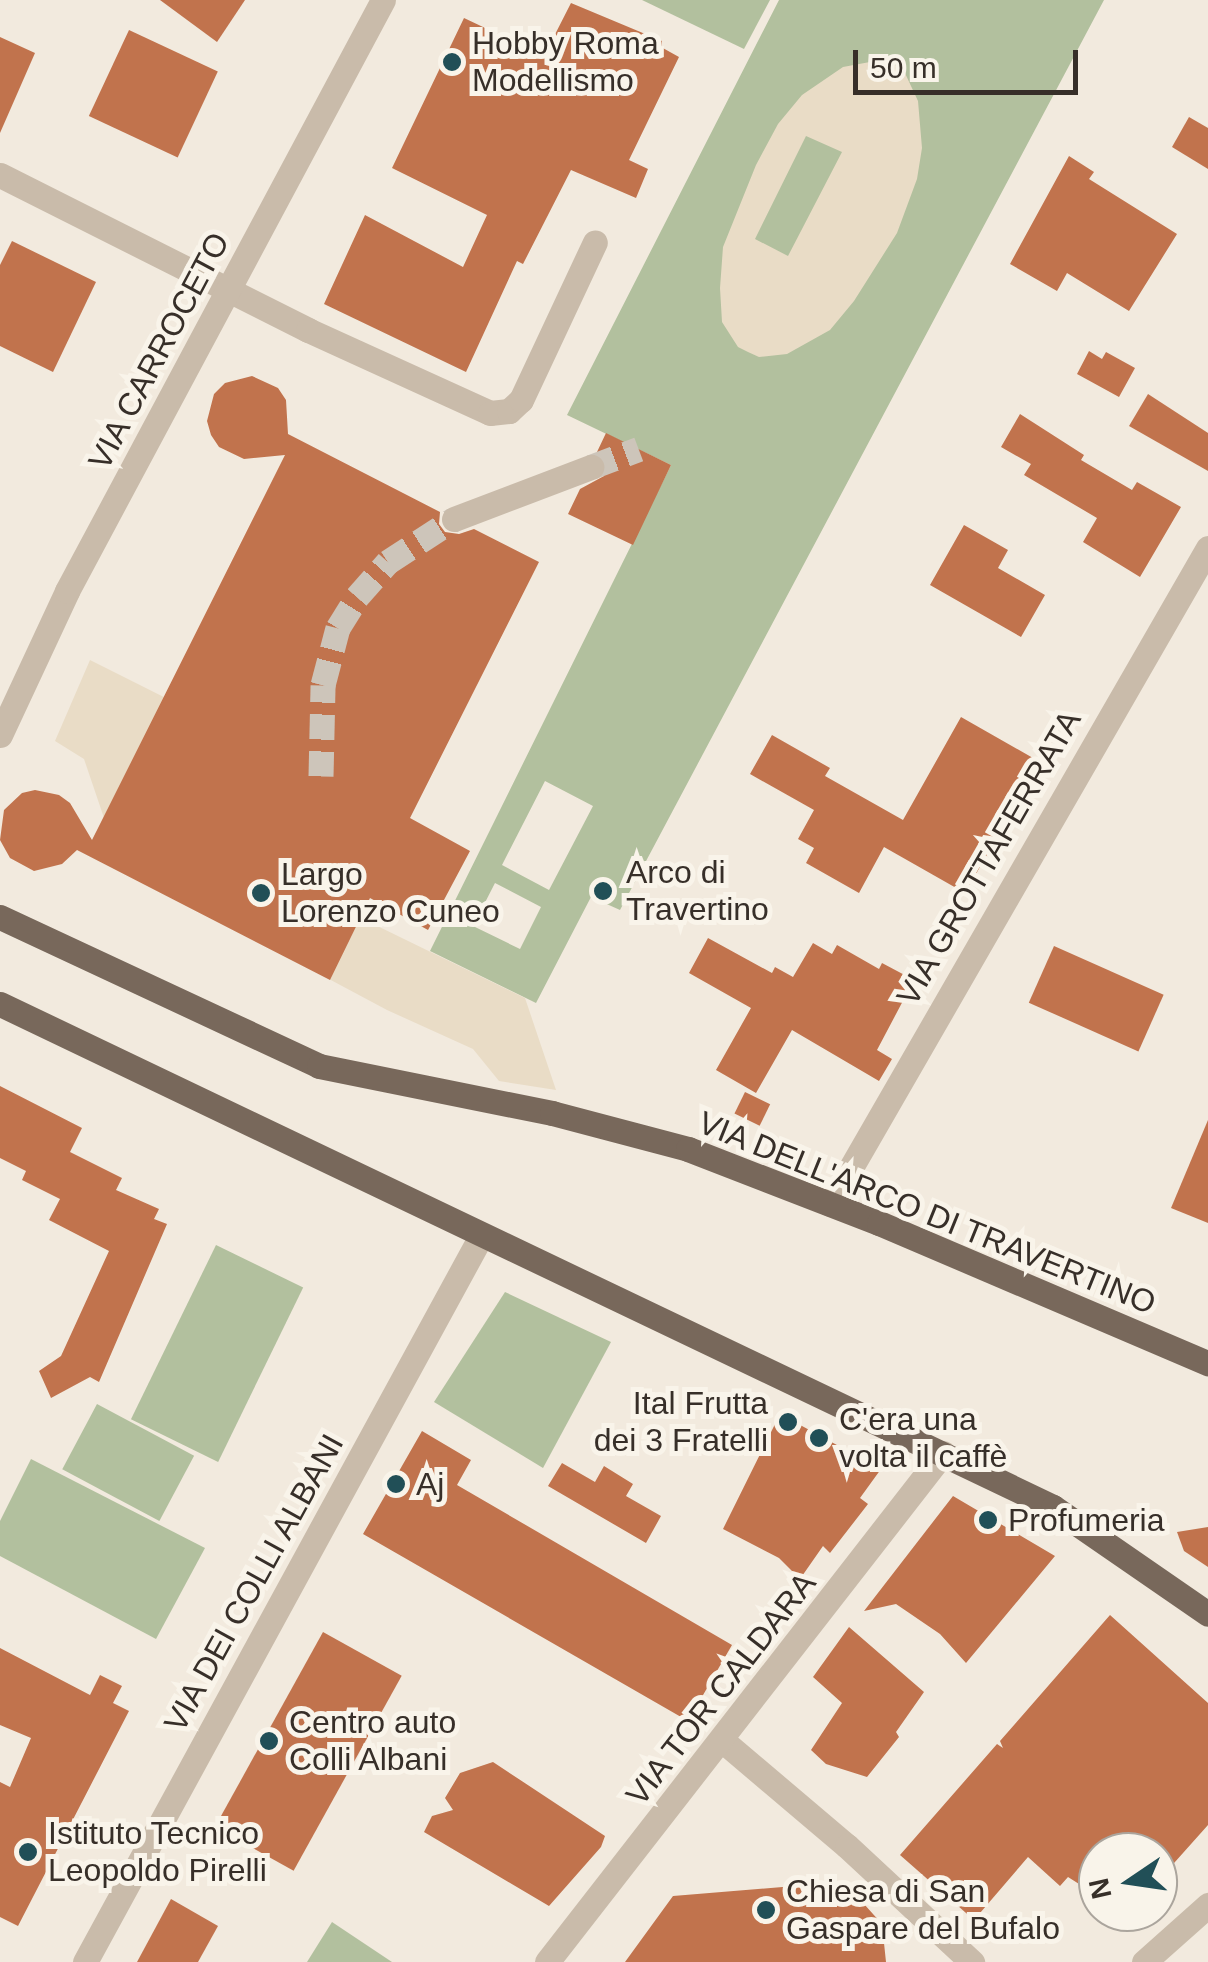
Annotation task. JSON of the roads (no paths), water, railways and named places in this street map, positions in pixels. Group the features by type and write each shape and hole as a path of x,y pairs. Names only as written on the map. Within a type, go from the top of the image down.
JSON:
{"main road":[{"name":"VIA DELL'ARCO DI TRAVERTINO","path":"0,916 318,1066 552,1112 662,1141 830,1204 1208,1363"},
{"path":"0,1004 1069,1516 1208,1614"}],"street":[{"name":"VIA CARROCETO","path":"0,735 42,640 382,0"},
{"path":"0,175 228,290 500,414 520,400 595,242"},
{"path":"454,519 590,467"},
{"name":"VIA GROTTAFERRATA","path":"830,1204 1208,548"},
{"name":"VIA DEI COLLI ALBANI","path":"84,1962 481,1236"},
{"name":"VIA TOR CALDARA","path":"547,1962 723,1742 944,1454"},
{"path":"723,1742 847,1846 972,1962"},
{"path":"1144,1962 1208,1904"}],"tunnel":[{"path":"591,467 639,449"},
{"path":"321,776 323,685 338,628 357,597 388,562 454,519"}],"place":[{"name":"Hobby Roma Modellismo","path":"452,62"},
{"name":"Arco di Travertino","path":"603,891"},
{"name":"Largo Lorenzo Cuneo","path":"261,893"},
{"name":"Ital Frutta dei 3 Fratelli","path":"788,1422"},
{"name":"C'era una volta il caffè","path":"819,1438"},
{"name":"Aj","path":"396,1484"},
{"name":"Profumeria","path":"988,1520"},
{"name":"Centro auto Colli Albani","path":"269,1741"},
{"name":"Istituto Tecnico Leopoldo Pirelli","path":"28,1852"},
{"name":"Chiesa di San Gaspare del Bufalo","path":"766,1910"}]}
